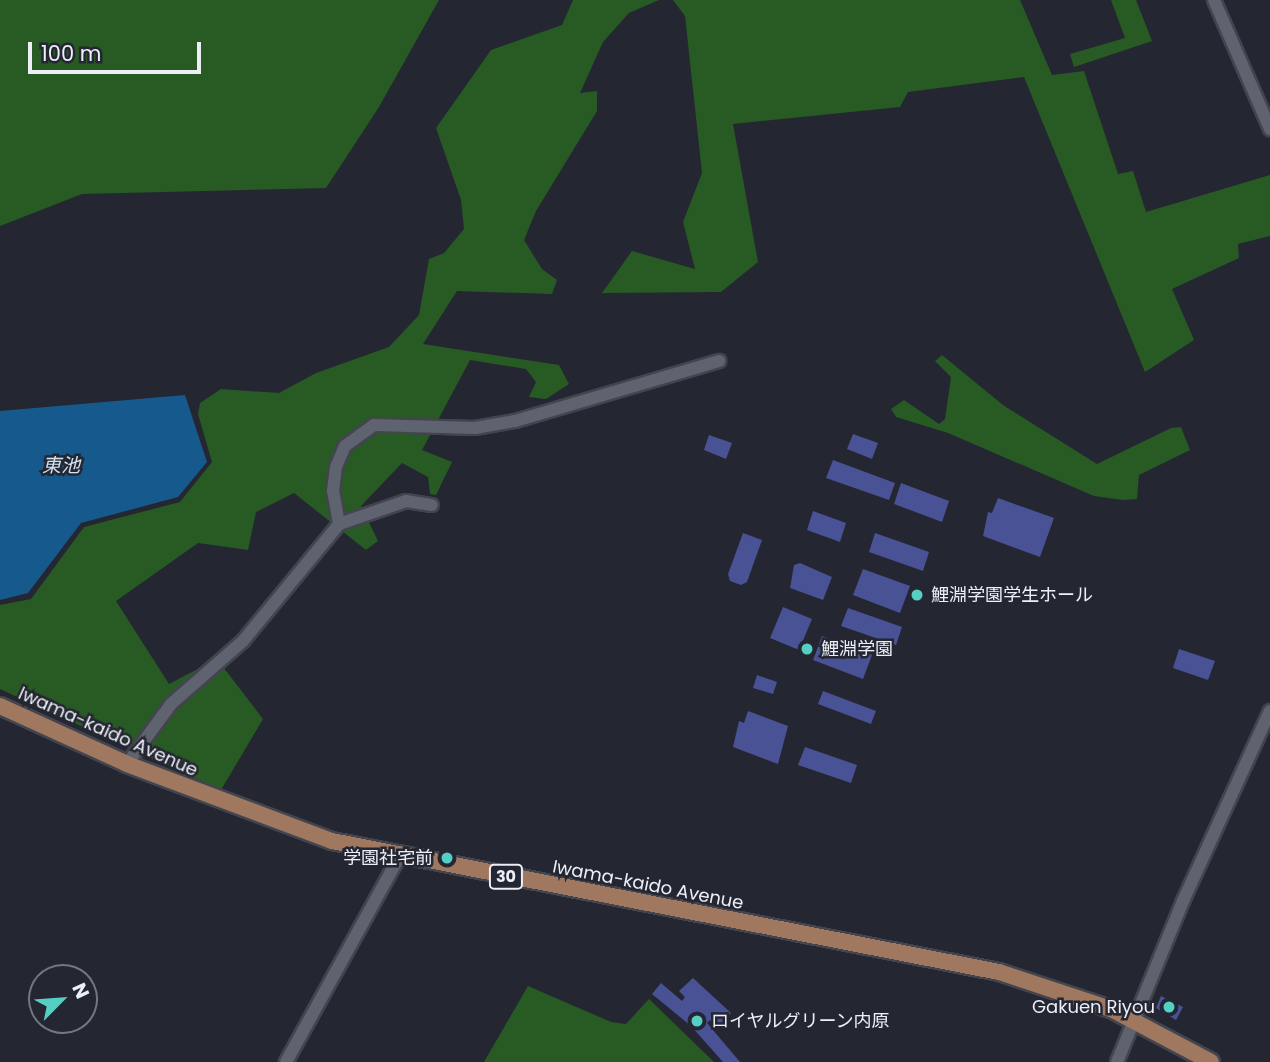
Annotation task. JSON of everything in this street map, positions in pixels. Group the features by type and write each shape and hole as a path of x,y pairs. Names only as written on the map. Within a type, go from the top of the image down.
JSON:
{"main road":[{"name":"Iwama-kaido Avenue","path":"0,706 127,764 285,825 399,857 999,972 1133,1019 1211,1062"}],"street":[{"path":"1214,0 1270,129"},
{"path":"339,524 333,491 336,467 345,446 374,425 475,428 515,421 719,361"},
{"path":"127,764 171,704 243,641 339,524 406,500 432,505"},
{"path":"1117,1062 1133,1019 1270,711"},
{"path":"286,1062 399,857"}],"green space":[{"path":"0,0 439,0 379,107 326,188 82,194 0,226"},
{"path":"573,0 659,0 629,13 603,42 580,93 597,91 597,111 536,211 524,240 542,269 557,280 552,294 457,291 423,344 559,365 569,384 546,399 529,397 536,382 526,369 470,360 422,450 452,462 436,495 430,494 428,477 402,463 361,506 378,541 366,550 294,493 256,512 248,550 198,543 116,601 169,684 217,659 263,719 221,790 0,689 0,605 31,599 84,527 180,502 212,462 198,414 200,403 221,389 279,393 316,373 389,347 419,315 429,259 444,253 464,229 461,200 436,128 491,50 562,25"},
{"path":"673,0 1020,0 1052,75 1084,71 1118,174 1133,171 1146,212 1270,175 1270,236 1238,244 1239,258 1172,289 1194,340 1145,372 1024,77 908,92 900,107 733,124 758,262 721,292 602,293 632,251 695,269 683,222 702,173 685,16"},
{"path":"1111,0 1136,0 1152,41 1074,67 1070,54 1125,38"},
{"path":"942,355 1003,405 1097,464 1171,428 1181,427 1190,450 1139,475 1137,499 1094,496 948,433 896,417 891,409 904,400 939,424 945,419 951,377 935,361"},
{"path":"528,986 611,1022 626,1024 649,999 714,1062 484,1062"}],"water":[{"name":"東池","path":"185,395 207,462 178,497 81,523 28,593 0,600 0,411"}],"building":[{"path":"853,434 878,443 872,459 847,449"},
{"path":"709,435 732,443 726,459 704,450"},
{"path":"833,460 895,483 889,500 826,478"},
{"path":"901,483 949,501 942,522 894,504"},
{"path":"998,498 1054,518 1040,557 983,536 988,512 992,513"},
{"path":"813,511 846,523 840,542 807,530"},
{"path":"743,533 762,540 747,582 741,585 730,581 728,574"},
{"path":"875,533 929,552 923,571 869,552"},
{"path":"800,563 832,577 823,600 790,588 794,565"},
{"path":"863,569 910,586 900,613 853,595"},
{"path":"783,607 812,619 799,650 770,638"},
{"path":"848,608 902,627 896,645 841,626"},
{"path":"822,636 872,655 863,679 813,660"},
{"path":"1179,649 1215,661 1208,680 1173,668"},
{"path":"757,675 777,682 773,694 753,688"},
{"path":"823,691 876,711 871,724 818,704"},
{"path":"748,711 788,726 778,764 733,747 739,721 744,723"},
{"path":"805,747 857,765 851,783 798,765"},
{"name":"ロイヤルグリーン内原","path":"693,978 731,1013 717,1027 710,1020 707,1023 740,1062 723,1062 691,1026 652,994 661,983 682,1001 685,997 679,991"},
{"name":"Gakuen Riyou","path":"1161,996 1183,1007 1176,1020 1156,1008"}],"place":[{"name":"鯉淵学園学生ホール","path":"917,595"},
{"name":"鯉淵学園","path":"807,649"},
{"name":"学園社宅前","path":"447,858"},
{"name":"Gakuen Riyou","path":"1169,1007"},
{"name":"ロイヤルグリーン内原","path":"697,1021"}]}
